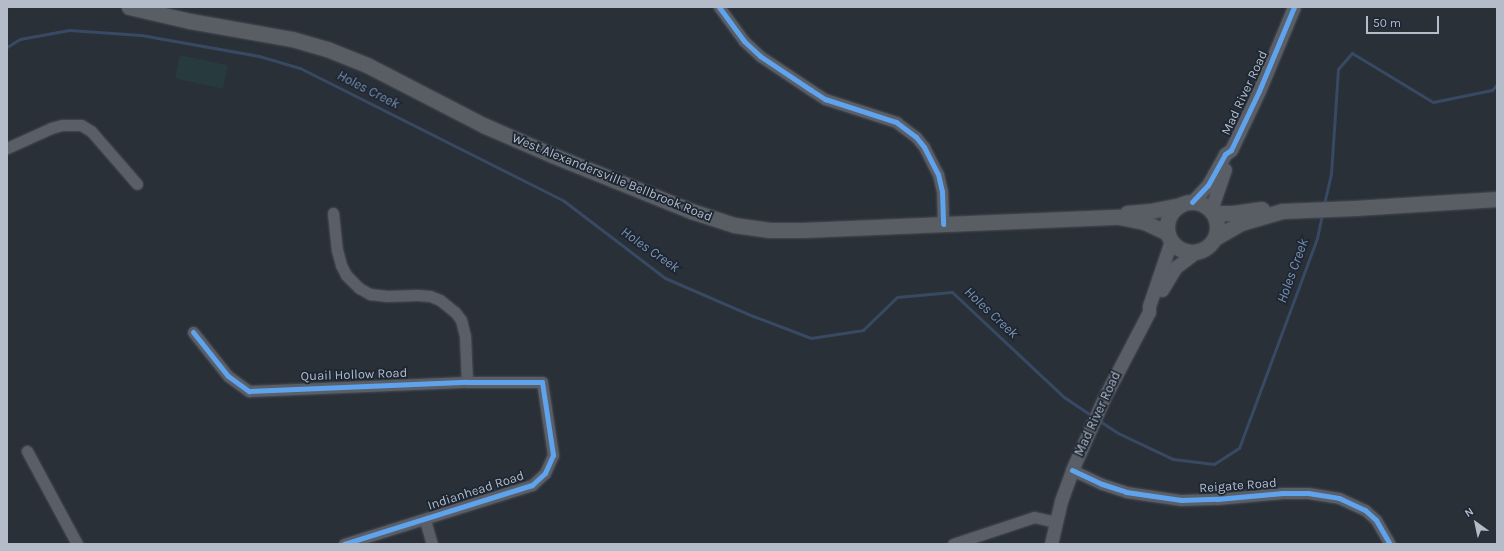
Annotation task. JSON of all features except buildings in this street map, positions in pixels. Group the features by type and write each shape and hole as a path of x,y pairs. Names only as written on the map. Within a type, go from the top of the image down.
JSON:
{"main road":[{"name":"West Alexandersville Bellbrook Road","path":"129,7 190,21 292,39 327,48 361,62 484,125 552,156 691,211 734,225 770,230 803,230 1119,217 1144,222 1169,237 1181,250 1197,251"},
{"path":"1197,251 1207,247 1215,238 1241,224 1282,211 1497,199"},
{"name":"West Alexandersville Bellbrook Road","path":"1119,217 1124,214 1150,211 1187,203"},
{"path":"1169,237 1168,220 1171,213 1187,203 1204,205 1212,212 1217,225 1215,238"},
{"path":"1212,212 1233,213 1278,208 1282,211"}],"street":[{"path":"719,7 734,30 760,56 811,90 825,99 896,122 916,137 924,147 938,174 942,191 943,224"},
{"name":"Mad River Road","path":"1212,212 1221,178 1231,156 1231,150 1259,91 1294,7"},
{"path":"7,148 52,128 62,125 81,125 91,132 137,184"},
{"name":"Mad River Road","path":"1187,203 1208,186 1226,154 1231,150"},
{"path":"333,213 337,250 341,265 346,275 359,288 370,294 387,296 430,296 440,300 455,312 461,320 465,336 467,382"},
{"name":"Mad River Road","path":"1051,544 1055,522 1072,470 1104,398 1148,312 1169,237"},
{"name":"Mad River Road","path":"1148,312 1153,309 1172,273 1182,261 1197,251"},
{"name":"Quail Hollow Road","path":"193,332 228,376 249,391 467,382 542,382"},
{"name":"Indianhead Road","path":"344,544 425,520 532,485 545,473 553,455 542,382"},
{"path":"26,450 77,544"},
{"name":"Reigate Road","path":"1072,470 1102,484 1126,492 1181,500 1217,500 1308,493 1339,498 1365,510 1376,520 1390,544"},
{"path":"953,544 1034,518 1055,522"},
{"path":"425,520 432,544"}],"green space":[{"path":"180,55 228,65 223,89 175,78"}],"waterway":[{"name":"Holes Creek","path":"7,47 20,39 69,30 141,35 259,56 300,68 564,201 665,278 753,316 811,338 863,330 897,297 952,292 1064,397 1092,416"},
{"name":"Holes Creek","path":"1324,204 1331,174 1338,69 1352,53 1433,102 1492,90 1497,84"},
{"name":"Holes Creek","path":"1098,420 1118,433 1173,459 1214,464 1239,448 1317,238 1322,214"}],"cycle path":[{"path":"719,7 744,41 760,56 811,90 825,99 896,122 916,137 924,147 938,174 942,191 943,224"},
{"path":"1192,202 1208,185 1225,154 1231,150 1259,91 1294,7"},
{"path":"193,332 228,376 249,391 467,382 542,382 553,455 545,473 532,485 344,544"},
{"path":"1072,470 1102,484 1126,492 1181,500 1217,499 1283,493 1308,493 1339,498 1365,510 1376,520 1390,544"}]}
